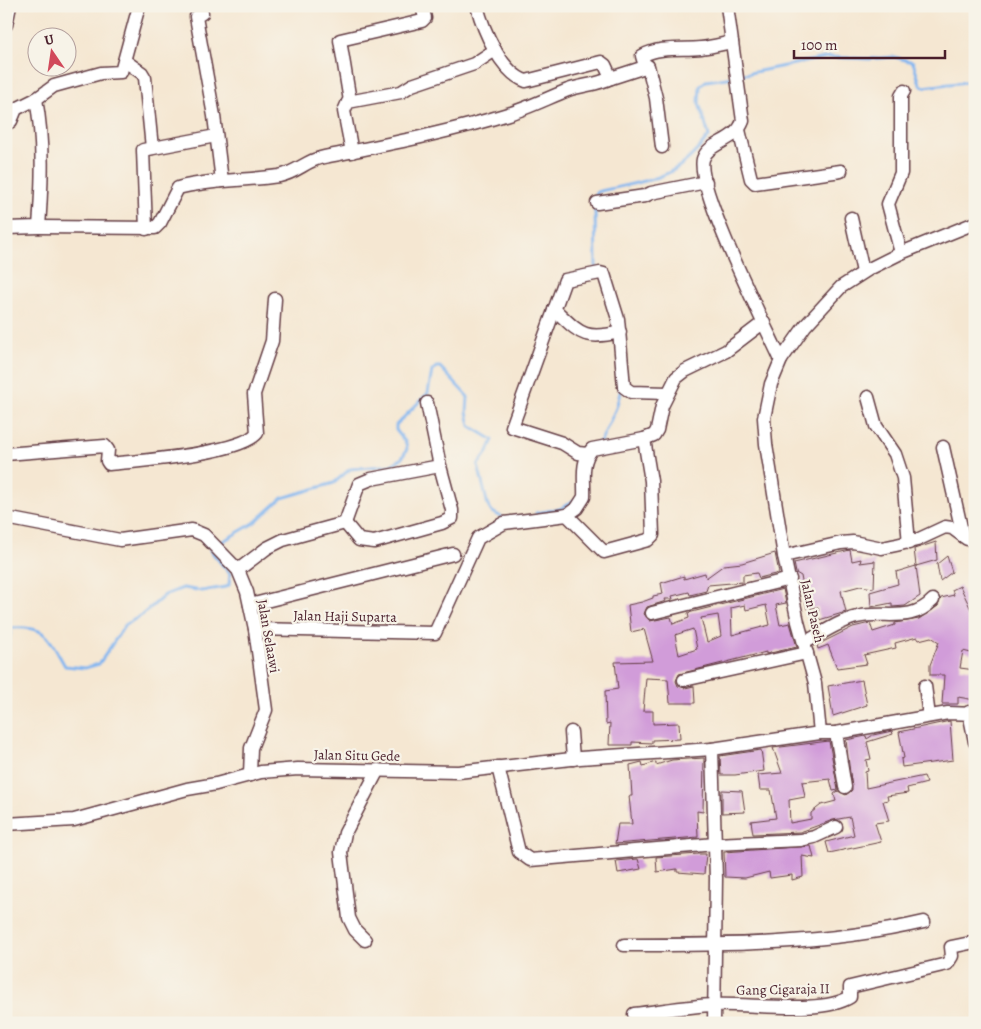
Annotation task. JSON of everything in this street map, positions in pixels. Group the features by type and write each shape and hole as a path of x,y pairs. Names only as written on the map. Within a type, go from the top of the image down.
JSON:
{"street":[{"path":"6,24 10,6"},
{"path":"6,124 11,121 16,109 36,99 54,86 101,73 121,72 139,6"},
{"path":"200,6 202,13 196,17 222,181"},
{"path":"350,101 340,40 422,21 425,18 422,6"},
{"path":"477,6 483,30 511,72 519,79 526,81 601,62 605,64 611,78"},
{"path":"728,6 743,121 739,130 705,155 702,165 716,219 782,360"},
{"path":"662,148 650,68 645,66 642,56 648,53 679,48 701,48 732,42"},
{"path":"352,152 344,111 344,106 350,101 401,92 412,85 474,64 495,50"},
{"path":"125,61 142,73 145,78 152,148"},
{"path":"6,228 39,227 60,229 116,226 154,228 160,223 178,188 198,183 288,174 317,159 382,147 510,114 570,90 603,82 645,66"},
{"path":"901,253 888,204 901,173 901,96 904,91"},
{"path":"36,99 42,129 42,189 39,227"},
{"path":"739,130 752,179 755,182 841,171"},
{"path":"146,229 142,152 152,148 216,136"},
{"path":"597,202 645,196 651,193 706,182"},
{"path":"851,218 864,272"},
{"name":"Jalan Paseh","path":"820,733 815,683 784,556 764,418 771,384 782,360 805,326 841,287 864,272 901,253 975,224"},
{"path":"585,454 562,443 512,428 565,280 604,274 614,301 626,389 631,392 668,393"},
{"path":"6,454 105,446 108,450 109,464 186,456 230,446 253,438 257,433 254,394 272,341 275,299"},
{"path":"554,309 575,329 588,336 617,333"},
{"path":"585,454 598,446 644,439 657,430 662,406 676,378 684,371 726,351 764,322"},
{"path":"868,397 876,426 895,454 903,478 909,543"},
{"path":"345,523 359,540 374,542 442,523 452,518 452,510 440,466 428,403"},
{"path":"585,454 583,473 584,497 577,508 567,515 604,552 648,540 653,535 651,481 644,439"},
{"path":"943,447 969,537"},
{"path":"345,523 359,484 370,479 440,466"},
{"name":"Jalan Haji Suparta","path":"255,629 435,633 478,538 504,523 567,515"},
{"name":"Jalan Selaawi","path":"6,518 120,540 192,530 204,535 238,570 250,605 255,629 266,710 252,748 250,775"},
{"path":"238,570 267,548 283,540 345,523"},
{"path":"784,556 853,542 882,548 909,543 945,528 952,528 969,537"},
{"path":"250,605 454,554"},
{"path":"652,613 790,579"},
{"path":"684,680 806,648 858,616 914,613 925,608 933,600"},
{"path":"925,686 929,716"},
{"path":"714,1023 716,945 712,749 820,733 836,733 929,716 972,713 975,742"},
{"path":"571,732 572,758"},
{"path":"836,733 845,787"},
{"name":"Jalan Situ Gede","path":"6,824 74,820 187,788 261,772 298,769 458,772 572,758 712,749"},
{"path":"498,767 519,852 526,858 546,860 715,844 802,840 836,827"},
{"path":"365,940 351,924 347,912 341,852 345,833 378,770"},
{"path":"624,946 716,945 848,936 924,922"},
{"name":"Gang Cigaraja II","path":"714,1004 804,1006 841,1002 850,996 850,987 947,964 952,956 951,947 975,942"},
{"path":"634,1014 714,1004"}],"building":[{"path":"936,542 937,560 916,566 914,549"},
{"path":"850,550 852,561 861,559 860,563 875,561 874,588 860,586 841,591 846,612 819,620 818,607 807,609 801,576 796,573 794,563"},
{"path":"775,553 779,573 759,578 757,573 743,575 743,582 708,585 706,591 690,595 689,592 672,596 673,599 665,599 666,601 647,607 644,614 650,621 671,617 673,624 689,618 688,613 783,589 786,603 776,605 780,625 790,623 797,647 766,654 766,652 679,674 676,681 678,686 685,688 694,686 695,703 670,703 668,679 646,678 643,711 653,711 653,724 679,723 680,739 652,740 652,743 632,742 632,745 609,745 610,723 606,724 605,691 618,689 615,662 653,661 644,629 631,632 628,605 663,594 661,583 684,576 684,579 705,573 706,578 724,565 742,563","holes":["745,605 746,610 766,605 770,625 732,635 731,608","718,615 721,636 707,642 701,618","693,629 697,649 679,655 675,635"]},
{"path":"947,556 952,572 940,581 937,564"},
{"path":"916,566 920,596 905,606 892,607 892,603 871,607 870,592 898,584 896,572"},
{"path":"960,586 975,618 975,654 963,651 960,668 975,670 975,700 958,697 958,704 942,704 944,675 930,675 930,665 939,642 931,637 919,640 917,637 895,643 896,648 864,655 867,664 837,668 828,645 818,649 817,645 853,627 870,623 873,632 895,625 895,623 919,619 938,606 941,598 954,595 952,590"},
{"path":"862,680 867,705 833,716 828,686"},
{"path":"950,721 953,760 902,767 901,759 904,758 899,732"},
{"path":"892,731 893,734 867,742 871,759 866,760 868,771 865,772 866,788 924,776 927,783 907,788 908,793 887,796 888,800 883,801 889,821 875,823 881,842 829,853 826,842 854,835 850,817 833,820 800,832 753,834 751,821 776,818 771,790 760,790 758,775 782,773 773,748 829,741 838,790 833,791 830,779 802,782 805,797 789,800 790,823 811,819 811,813 821,805 836,801 834,794 838,791 846,795 852,790 846,740 866,736 867,739 873,735"},
{"path":"761,750 764,771 721,775 720,756"},
{"path":"704,758 703,812 697,811 698,837 615,844 618,824 632,824 629,796 632,796 630,765 642,762 643,766 656,762 656,765 672,760"},
{"path":"722,790 742,791 745,812 722,813"},
{"path":"811,846 814,858 802,856 803,877 792,880 792,875 770,878 769,872 745,878 725,877 724,852"},
{"path":"706,854 704,874 677,872 677,869 657,872 656,857"},
{"path":"638,859 641,869 618,873 616,861"}],"waterway":[{"path":"740,75 829,57 869,59 894,57 913,62 920,84 924,87 975,81"},
{"path":"595,201 597,192 659,177 684,163 709,136 699,103 700,86 706,81 734,77"},
{"path":"595,207 596,270"},
{"path":"218,544 254,523 282,498 334,483 350,469 391,465 402,458 407,449 406,443 396,430 396,425 428,393 432,371 436,367 440,367 468,397 467,412 470,426 493,440 478,465 488,506 491,511 503,518"},
{"path":"599,442 616,408 621,389"},
{"path":"536,513 560,509 576,499"},
{"path":"6,655 11,628 23,628 40,631 46,635 65,666 85,668 99,664 125,625 142,615 165,595 183,588 202,591 229,585 230,574 210,550"}]}
